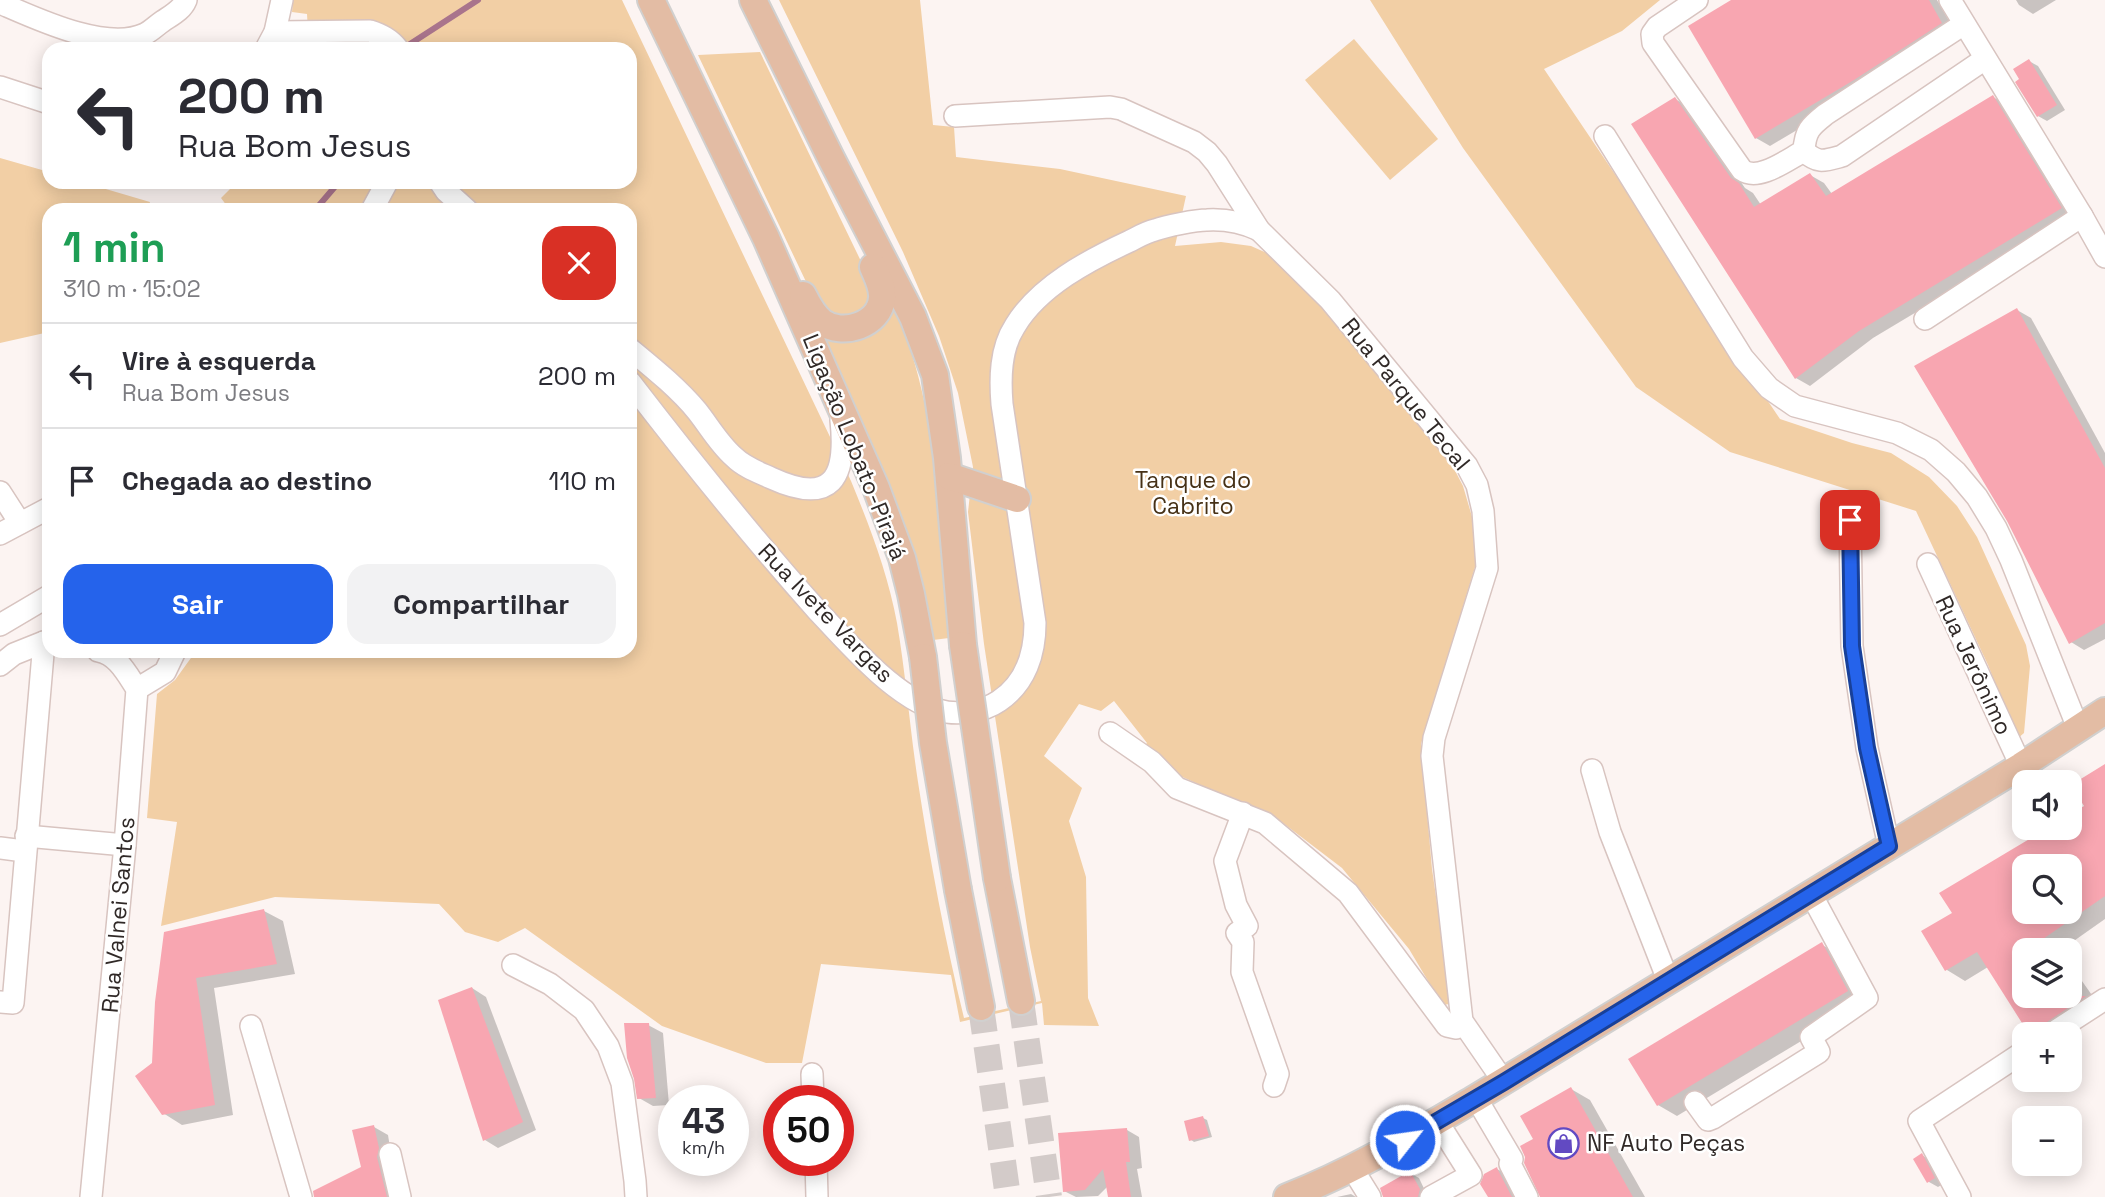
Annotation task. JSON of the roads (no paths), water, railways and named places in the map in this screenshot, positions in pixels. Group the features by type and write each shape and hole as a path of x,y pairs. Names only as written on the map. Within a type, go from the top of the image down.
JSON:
{"main road":[{"path":"753,0 913,317 934,375 949,476 963,645 997,878 1021,1002"},
{"name":"Ligação Lobato-Pirajá","path":"655,9 766,238 839,400 902,558 923,657 933,743 981,1007"},
{"path":"766,238 814,314 823,323 845,329 857,327 875,315 881,305 882,289 831,158"},
{"path":"949,476 1017,499"},
{"path":"1293,1196 1352,1168 1504,1082 2021,766 2105,710"}],"street":[{"path":"0,3 57,27 99,37 123,39 145,34 183,7 187,0"},
{"path":"282,0 271,40 370,31 393,42"},
{"path":"1697,0 1657,27 1652,34 1653,43 1734,160 1748,174 1761,173 1804,150"},
{"path":"1950,0 2105,257"},
{"path":"1964,24 1826,114 1811,126 1805,136 1804,150 1812,159 1824,161 1842,156 1985,59"},
{"path":"0,87 42,101"},
{"name":"Rua Parque Tecal","path":"955,116 1110,107 1121,109 1194,142 1208,152 1217,164 1259,230 1330,300 1466,466 1477,485 1483,511 1488,568 1434,738 1432,756 1462,1021 1504,1082"},
{"path":"1605,136 1743,358 1769,388 1795,405 1897,433 1931,450 1956,472 1977,497 2011,560 2078,728"},
{"path":"445,189 459,203"},
{"path":"1925,319 2082,216"},
{"name":"Rua Ivete Vargas","path":"637,391 752,535 831,625 888,681 937,710 960,713 982,709 1011,693 1032,656 1035,639 1035,623 1000,376 1004,353 1013,328 1030,306 1049,289 1114,248 1154,230 1223,219 1242,222 1259,230"},
{"path":"637,355 685,398 733,457 744,466 788,486 822,487 835,478 843,457 844,445 839,400"},
{"path":"0,492 20,523"},
{"path":"0,534 42,512"},
{"path":"1850,520 1852,646 1867,748 1889,846"},
{"name":"Rua Jerônimo","path":"1928,564 2021,766"},
{"path":"0,625 42,600"},
{"path":"0,665 14,654 42,644"},
{"path":"6,1002 44,658"},
{"path":"113,658 137,689 165,672 172,658"},
{"name":"Rua Valnei Santos","path":"91,1197 125,845 137,689"},
{"path":"1110,733 1152,762 1177,788 1265,823 1351,896 1447,1026 1456,1028 1462,1021"},
{"path":"1592,770 1615,845 1668,980"},
{"path":"1243,813 1225,862 1234,897 1247,926 1237,933 1243,942 1242,972 1278,1074 1274,1087"},
{"path":"0,848 25,844 125,845"},
{"path":"1695,1102 1707,1120 1713,1118 1819,1052 1811,1037 1867,998 1811,894"},
{"path":"513,965 550,984 584,1010 608,1046 622,1083 636,1197"},
{"path":"2069,1022 2105,999"},
{"path":"251,1027 301,1197"},
{"path":"1960,1197 1919,1121 2012,1060"},
{"path":"812,1074 812,1085"},
{"path":"1476,1098 1512,1159 1510,1164 1527,1197"},
{"path":"1432,1197 1471,1175 1437,1121"},
{"path":"390,1154 400,1197"},
{"path":"1352,1168 1370,1197"},
{"path":"816,1176 817,1197"}],"waterway":[{"path":"413,42 478,0"},
{"path":"321,203 333,189"}],"tunnel":[{"path":"1021,1001 1049,1197"},
{"path":"981,1007 1008,1197"}],"place":[{"name":"NF Auto Peças","path":"1564,1143"}],"park label":[{"name":"Tanque do Cabrito","path":"1193,493"}]}
